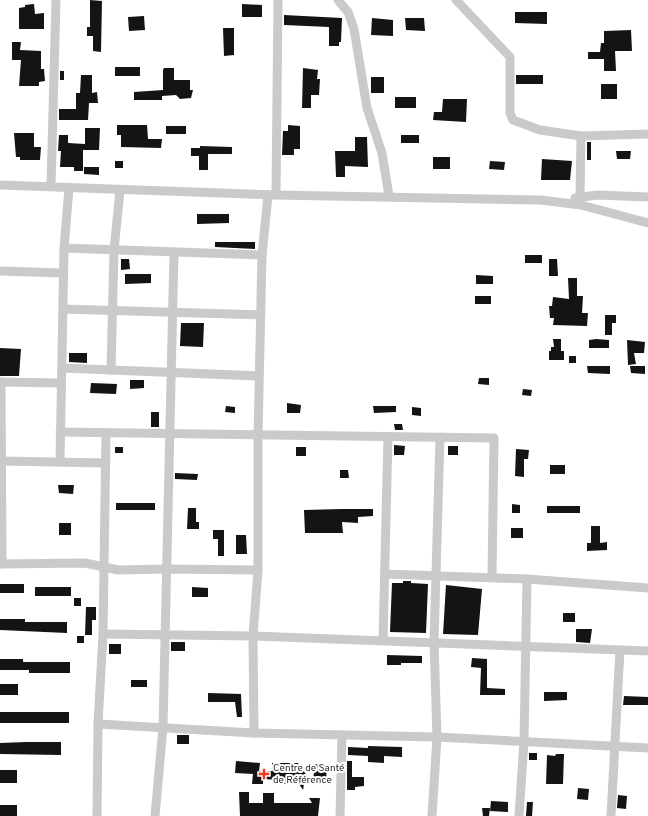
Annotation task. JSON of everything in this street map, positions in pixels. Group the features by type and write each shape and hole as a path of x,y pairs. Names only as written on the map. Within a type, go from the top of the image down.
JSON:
{"street":[{"path":"51,186 56,0"},
{"path":"254,733 253,636 258,570 258,435 262,255 272,195 278,0"},
{"path":"338,0 348,12 354,29 367,108 382,153 389,196"},
{"path":"456,0 510,57 510,112 513,120 540,130 581,136 648,134"},
{"path":"580,197 581,136"},
{"path":"0,185 272,195 541,200 581,205 648,223"},
{"path":"60,462 63,273 69,188"},
{"path":"111,370 114,250 120,190"},
{"path":"541,200 597,195 648,197"},
{"path":"64,248 262,255"},
{"path":"155,816 163,727 170,372 174,252"},
{"path":"0,271 63,273"},
{"path":"63,309 261,315"},
{"path":"62,368 259,376"},
{"path":"61,384 0,382 1,564 85,563 118,570 258,570"},
{"path":"60,432 494,438 492,577"},
{"path":"97,816 98,724 103,634 106,433"},
{"path":"384,640 388,437"},
{"path":"432,816 437,737 434,642 440,437"},
{"path":"0,461 106,463"},
{"path":"385,574 492,577 648,588"},
{"path":"520,816 524,741 527,579"},
{"path":"103,634 253,636 384,640 648,651"},
{"path":"611,816 616,748 620,650"},
{"path":"98,724 254,733 437,737 524,741 616,748 648,748"},
{"path":"340,816 342,735"}],"building":[{"path":"90,0 102,1 101,52 93,51 93,36 87,36 87,27 90,27"},
{"path":"34,4 35,14 44,13 44,29 19,29 19,8 25,7 25,5"},
{"path":"242,4 262,5 262,17 242,17"},
{"path":"515,12 547,12 547,24 515,23"},
{"path":"284,15 342,18 341,42 339,42 339,46 329,46 329,27 284,25"},
{"path":"144,16 145,30 129,31 128,17"},
{"path":"372,18 393,20 393,36 371,35"},
{"path":"405,18 424,18 425,31 406,30"},
{"path":"223,28 234,28 234,55 224,56"},
{"path":"631,30 632,51 615,51 616,71 604,71 604,59 588,59 588,52 600,52 601,43 604,43 604,31"},
{"path":"12,42 21,42 20,50 41,51 41,69 44,69 45,81 39,82 39,86 19,86 21,60 12,60"},
{"path":"115,67 140,67 140,76 115,76"},
{"path":"164,68 174,68 174,80 190,80 190,90 193,90 191,98 180,99 176,95 162,96 162,100 134,100 134,92 163,90"},
{"path":"303,68 318,70 317,79 320,79 319,95 311,95 311,108 302,108"},
{"path":"60,71 64,71 64,80 60,80"},
{"path":"81,75 92,75 92,93 97,92 98,103 89,103 88,120 59,120 59,109 76,109 76,93 80,93"},
{"path":"516,75 543,75 543,84 516,84"},
{"path":"371,77 384,77 384,93 371,93"},
{"path":"601,84 617,84 617,99 601,99"},
{"path":"395,97 416,97 416,108 395,108"},
{"path":"443,99 467,99 466,122 433,120 434,112 442,112"},
{"path":"117,125 147,125 148,139 162,139 161,148 121,147 121,135 117,135"},
{"path":"288,125 300,126 300,149 294,149 294,155 282,155 283,131 288,131"},
{"path":"166,126 186,126 186,134 166,134"},
{"path":"85,128 100,128 99,150 83,150 83,171 74,171 74,167 60,167 61,151 58,151 59,135 68,135 68,143 85,144"},
{"path":"14,133 34,133 34,147 41,147 40,160 20,160 20,157 16,157"},
{"path":"401,135 419,135 419,143 401,143"},
{"path":"355,137 367,137 368,167 345,166 345,177 336,177 335,151 355,151"},
{"path":"587,142 591,142 591,160 587,160"},
{"path":"200,146 232,147 232,154 208,154 208,170 199,170 199,156 191,156 191,148 200,148"},
{"path":"616,151 631,151 630,159 617,159"},
{"path":"433,157 450,157 450,169 433,169"},
{"path":"542,159 572,161 570,180 541,180"},
{"path":"115,161 123,161 123,168 115,168"},
{"path":"490,161 505,162 504,170 489,169"},
{"path":"84,167 99,167 99,175 84,174"},
{"path":"197,214 229,214 229,223 197,224"},
{"path":"215,242 255,242 255,249 215,247"},
{"path":"525,255 542,255 542,263 525,263"},
{"path":"121,259 129,259 130,269 121,270"},
{"path":"549,259 557,259 558,276 549,276"},
{"path":"125,274 151,274 151,283 125,284"},
{"path":"476,275 493,276 493,284 476,284"},
{"path":"568,278 577,278 577,296 583,296 582,313 588,313 587,326 553,325 554,318 550,318 549,306 552,306 553,297 569,299"},
{"path":"475,296 491,296 491,304 475,304"},
{"path":"605,315 616,315 616,323 612,323 612,335 605,335"},
{"path":"181,323 204,323 203,347 180,346"},
{"path":"553,339 561,339 561,351 564,351 564,360 549,360 549,351 551,351 551,347 554,347"},
{"path":"589,340 609,340 609,348 589,348"},
{"path":"627,340 645,342 644,353 634,353 636,364 628,365"},
{"path":"0,348 21,349 19,376 0,376"},
{"path":"69,353 87,353 87,363 69,362"},
{"path":"569,356 576,356 576,363 569,363"},
{"path":"587,366 610,366 610,374 588,373"},
{"path":"630,366 645,366 645,374 631,373"},
{"path":"479,378 489,378 489,385 478,384"},
{"path":"130,380 144,380 144,388 130,389"},
{"path":"91,383 117,384 116,394 90,393"},
{"path":"523,389 532,390 531,396 522,395"},
{"path":"287,403 301,405 300,413 287,413"},
{"path":"226,406 235,407 235,413 225,412"},
{"path":"373,406 396,406 396,412 374,413"},
{"path":"412,407 421,408 421,416 412,415"},
{"path":"151,412 159,412 159,427 151,427"},
{"path":"394,424 402,424 403,430 395,430"},
{"path":"394,445 405,446 404,455 394,455"},
{"path":"448,446 458,446 458,455 448,455"},
{"path":"115,447 123,447 123,453 115,453"},
{"path":"296,447 306,447 306,456 296,456"},
{"path":"516,449 529,450 528,459 524,459 524,477 515,476"},
{"path":"550,465 565,465 565,474 550,474"},
{"path":"340,470 348,470 349,478 340,478"},
{"path":"175,473 198,474 197,480 175,479"},
{"path":"58,485 74,485 73,494 59,493"},
{"path":"116,503 155,503 155,510 116,510"},
{"path":"512,504 520,505 520,513 512,513"},
{"path":"547,506 580,506 580,513 547,513"},
{"path":"188,508 196,508 196,522 199,522 199,529 187,529"},
{"path":"373,509 373,516 358,517 358,523 342,522 343,533 305,533 304,510"},
{"path":"59,523 71,523 71,535 59,535"},
{"path":"591,526 600,526 600,543 607,542 607,550 587,551 587,543 591,543"},
{"path":"511,528 523,528 523,538 511,538"},
{"path":"213,530 224,530 224,556 218,556 218,539 213,539"},
{"path":"236,535 246,535 247,554 236,554"},
{"path":"403,581 428,584 426,633 390,632 392,583 403,583"},
{"path":"0,584 24,584 24,593 0,593"},
{"path":"446,585 482,589 478,635 443,634"},
{"path":"35,587 71,587 71,596 35,596"},
{"path":"192,587 208,588 208,597 192,597"},
{"path":"74,598 81,598 81,606 74,606"},
{"path":"86,607 96,607 96,620 92,620 92,635 85,635"},
{"path":"563,613 575,613 575,622 563,622"},
{"path":"0,619 25,619 25,622 67,622 67,633 0,630"},
{"path":"576,629 592,629 590,643 576,642"},
{"path":"77,636 84,636 84,643 77,643"},
{"path":"171,642 185,642 185,651 171,651"},
{"path":"109,644 121,644 121,654 109,654"},
{"path":"387,655 422,656 422,663 387,665"},
{"path":"472,658 487,659 487,688 505,689 505,695 480,695 481,668 471,667"},
{"path":"0,659 23,659 23,662 70,662 70,673 29,673 29,670 0,670"},
{"path":"131,680 147,680 147,687 131,687"},
{"path":"0,684 18,684 18,695 0,695"},
{"path":"544,692 567,692 567,700 544,701"},
{"path":"208,693 241,694 242,717 237,717 235,702 208,702"},
{"path":"624,696 648,697 648,705 623,705"},
{"path":"0,712 69,712 69,723 0,723"},
{"path":"177,735 189,735 189,744 177,744"},
{"path":"61,742 61,755 0,754 0,743"},
{"path":"368,746 402,747 402,757 384,756 384,763 368,762 368,756 348,755 348,747 368,748"},
{"path":"529,753 537,753 537,760 529,760"},
{"path":"556,754 564,754 563,784 546,784 547,755 555,756"},
{"path":"236,761 260,763 259,771 272,771 272,763 298,763 310,780 305,779 303,790 299,784 279,784 279,780 263,779 263,784 252,784 253,774 235,773"},
{"path":"347,761 352,761 352,777 364,777 364,786 355,787 355,790 347,790"},
{"path":"315,764 327,767 326,780 313,780"},
{"path":"0,770 17,770 17,783 0,783"},
{"path":"578,788 589,789 588,800 577,799"},
{"path":"239,792 249,792 249,803 263,803 263,793 274,793 274,803 312,803 309,798 320,798 318,816 240,816"},
{"path":"618,795 627,796 626,809 617,808"},
{"path":"491,801 508,802 508,812 490,811"},
{"path":"527,802 533,802 532,816 526,816"},
{"path":"0,805 17,805 17,816 0,816"},
{"path":"482,808 490,808 489,816 483,816"}],"place":[{"name":"Centre de Santé de Référence","path":"264,774"}]}
